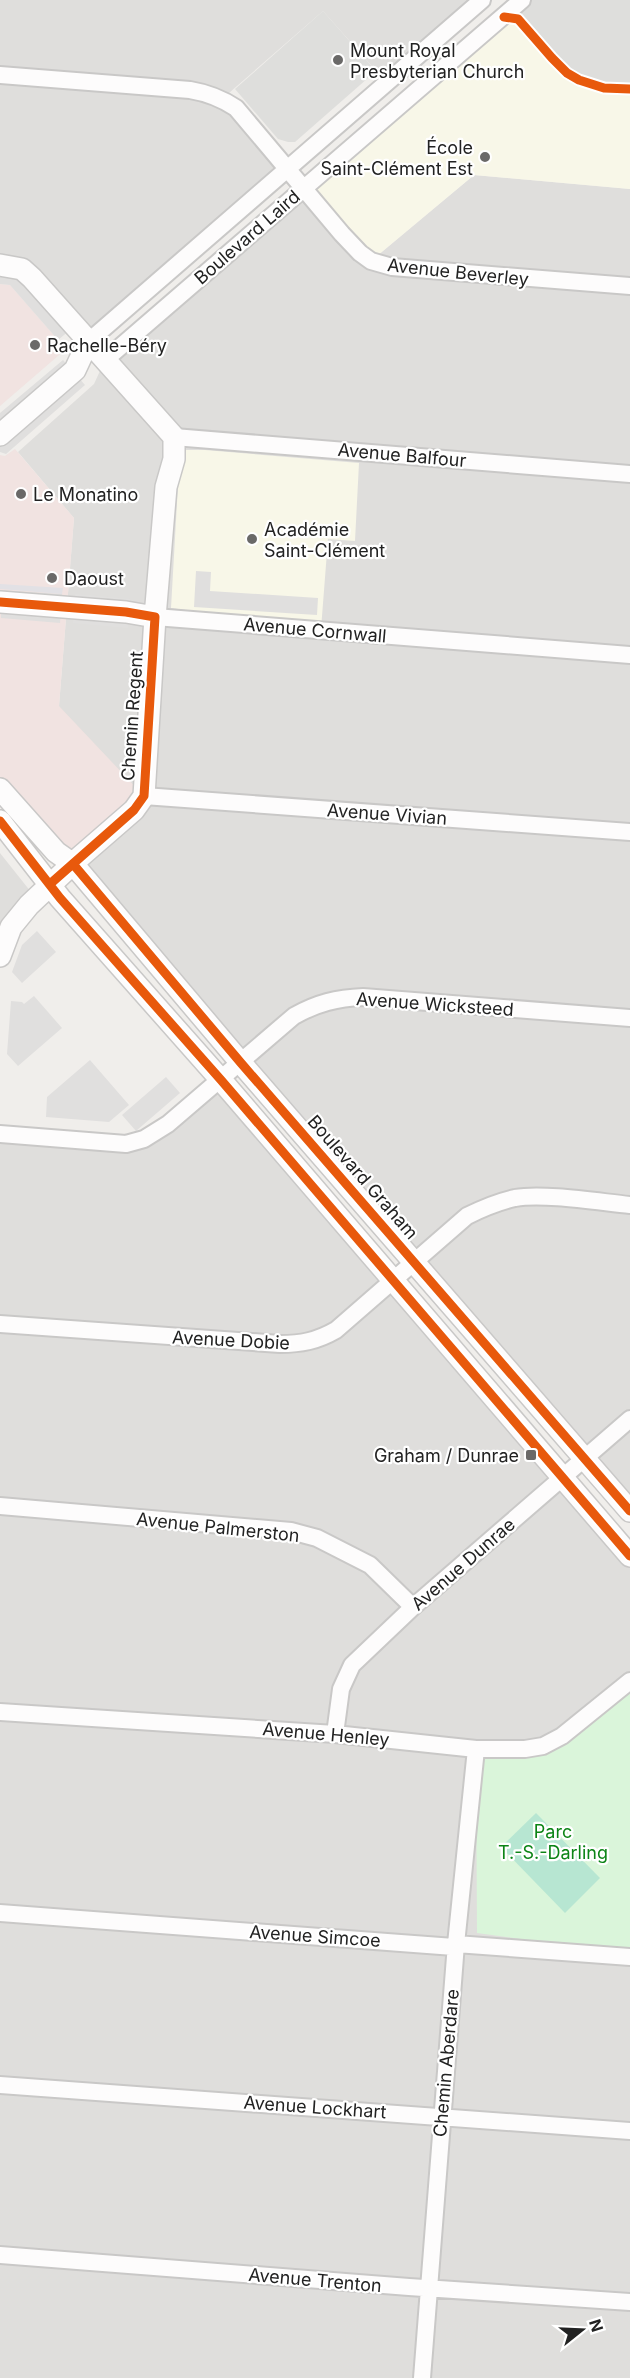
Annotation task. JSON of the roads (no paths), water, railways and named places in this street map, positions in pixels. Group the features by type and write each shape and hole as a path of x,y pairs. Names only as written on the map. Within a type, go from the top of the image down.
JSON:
{"street":[{"name":"Boulevard Laird","path":"75,370 88,342 482,0"},
{"path":"489,0 504,17"},
{"name":"Boulevard Laird","path":"0,435 75,370 105,360 522,0"},
{"name":"Avenue Beverley","path":"0,75 210,93 236,108 302,189 360,253 371,261 413,270 630,286"},
{"path":"0,265 22,269 32,278 174,437"},
{"name":"Avenue Balfour","path":"174,437 630,474"},
{"name":"Chemin Regent","path":"0,956 11,927 29,905 134,810 144,796 154,617 166,487 173,461 174,437"},
{"name":"Avenue Cornwall","path":"0,602 126,612 154,617 630,655"},
{"name":"Boulevard Graham","path":"0,789 56,852 73,864 241,1063 630,1511"},
{"name":"Avenue Vivian","path":"144,796 630,832"},
{"path":"0,821 60,898 221,1080 630,1556"},
{"name":"Avenue Wicksteed","path":"0,1134 126,1144 144,1138 161,1129 294,1016 313,1005 337,998 363,997 630,1018"},
{"name":"Avenue Dobie","path":"0,1324 280,1344 308,1342 321,1339 336,1330 468,1216 489,1205 517,1198 545,1198 630,1205"},
{"name":"Avenue Dunrae","path":"335,1734 341,1689 352,1665 413,1607 630,1419"},
{"name":"Avenue Palmerston","path":"0,1506 291,1531 317,1538 370,1565 413,1607"},
{"name":"Avenue Henley","path":"0,1712 335,1734 476,1749 525,1749 543,1746 581,1722 630,1681"},
{"name":"Chemin Aberdare","path":"422,2378 456,1944 476,1749"},
{"name":"Avenue Simcoe","path":"0,1913 454,1947 456,1944 630,1957"},
{"name":"Avenue Lockhart","path":"0,2085 630,2131"},
{"name":"Avenue Trenton","path":"0,2255 630,2302"}],"place":[{"name":"Mount Royal Presbyterian Church","path":"338,60"},
{"name":"École Saint-Clément Est","path":"485,157"},
{"name":"Rachelle-Béry","path":"35,345"},
{"name":"Le Monatino","path":"21,494"},
{"name":"Académie Saint-Clément","path":"252,539"},
{"name":"Daoust","path":"52,578"},
{"name":"Graham / Dunrae","path":"531,1455"}],"park label":[{"name":"Parc T.-S.-Darling","path":"553,1841"}]}
